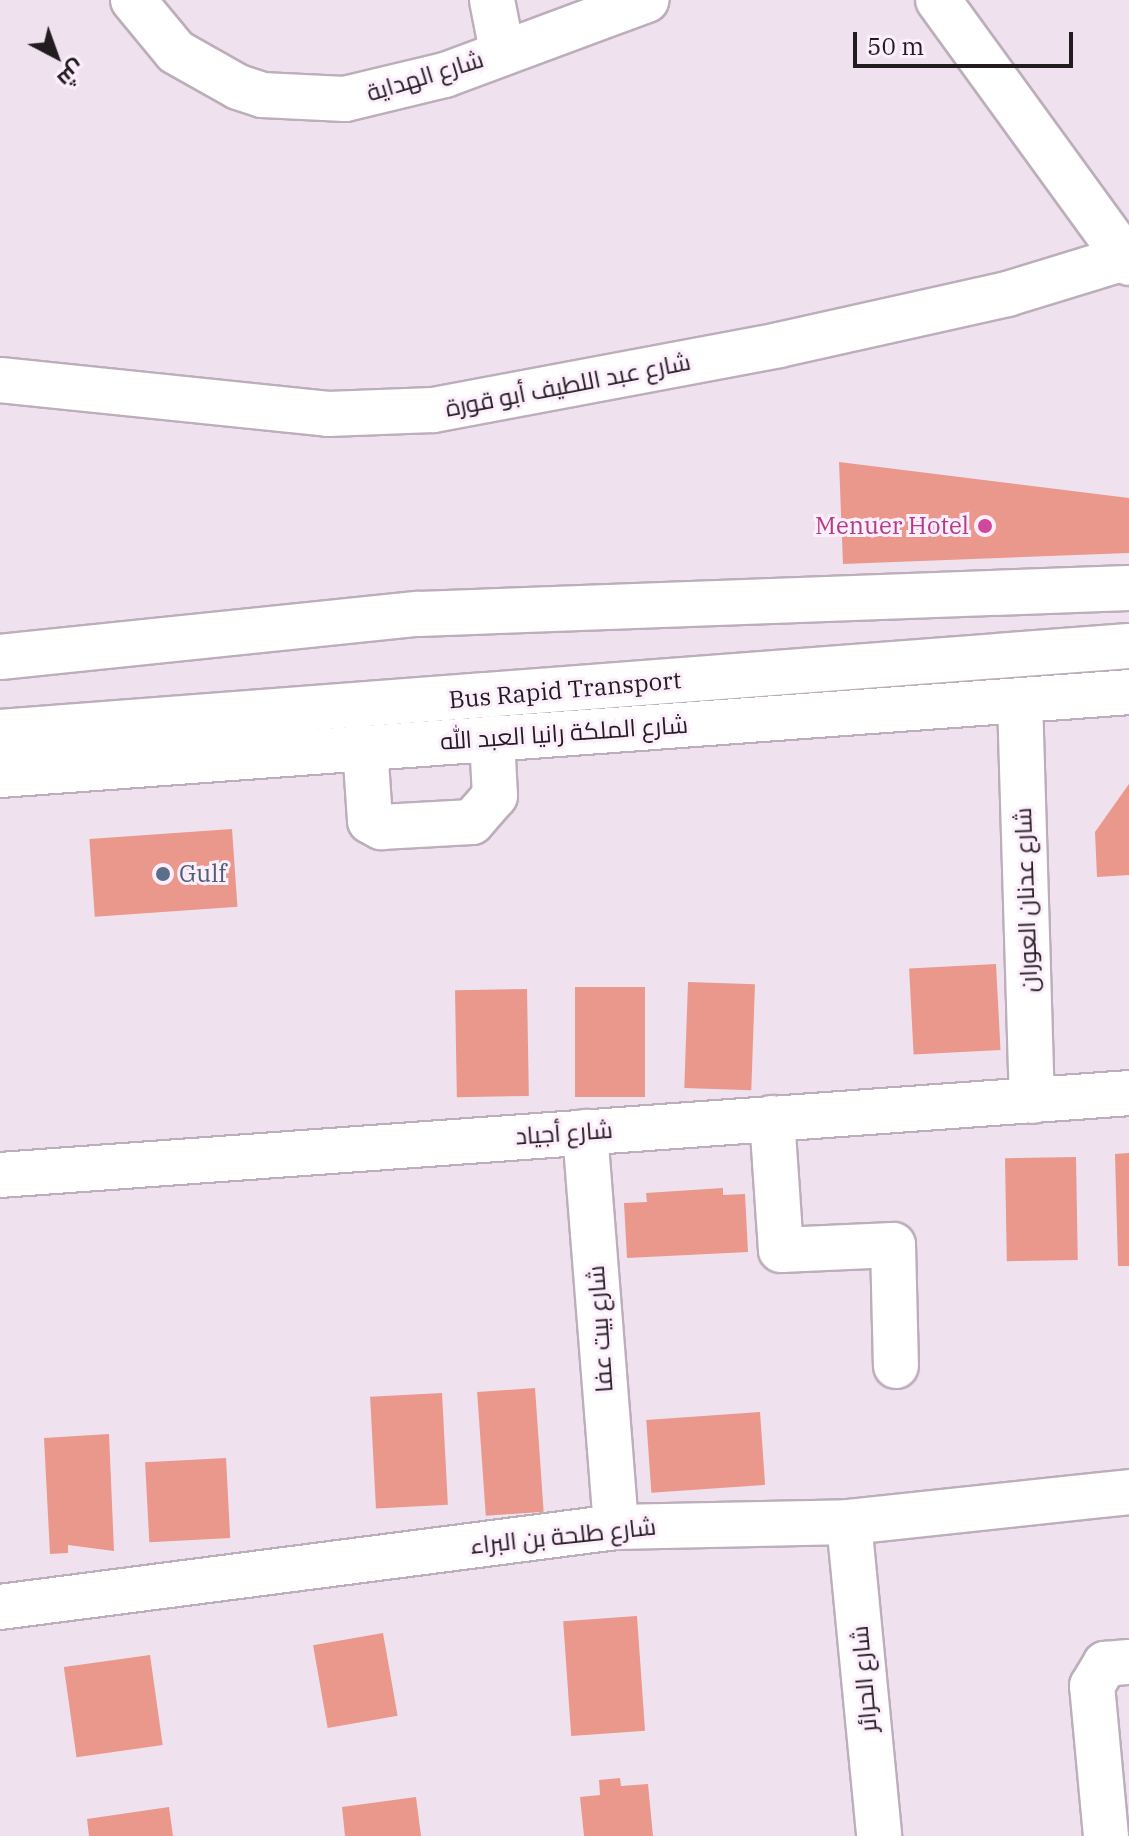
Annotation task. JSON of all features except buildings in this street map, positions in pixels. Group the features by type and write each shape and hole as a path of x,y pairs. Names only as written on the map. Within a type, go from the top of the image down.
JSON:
{"street":[{"name":"شارع الهداية","path":"133,0 176,52 262,95 383,93 647,0"},
{"path":"492,0 502,51"},
{"path":"938,0 1127,260"},
{"name":"شارع عبد اللطيف أبو قورة","path":"0,380 328,414 433,410 779,345 1007,294 1127,260"},
{"path":"0,657 419,614 1129,588"},
{"name":"Bus Rapid Transport","path":"0,718 1129,635"},
{"name":"Bus Rapid Transport","path":"0,732 1129,646"},
{"name":"شارع الملكة رانيا العبد الله","path":"0,775 1129,692"},
{"name":"شارع عدنان العوران","path":"1020,700 1032,1101"},
{"path":"365,747 370,821 381,827 472,822 495,796 492,738"},
{"name":"شارع أجياد","path":"0,1175 1129,1093"},
{"path":"772,1118 781,1250 893,1245 896,1366"},
{"name":"شارع بيت عفا","path":"585,1132 616,1527"},
{"name":"شارع طلحة بن البراء","path":"0,1607 616,1527 849,1522 1129,1492"},
{"name":"شارع الحرائر","path":"849,1522 879,1836"},
{"path":"1106,1836 1092,1686 1105,1664 1129,1662"}],"place":[{"name":"Menuer Hotel","path":"985,526"},
{"name":"Gulf","path":"163,874"}]}
